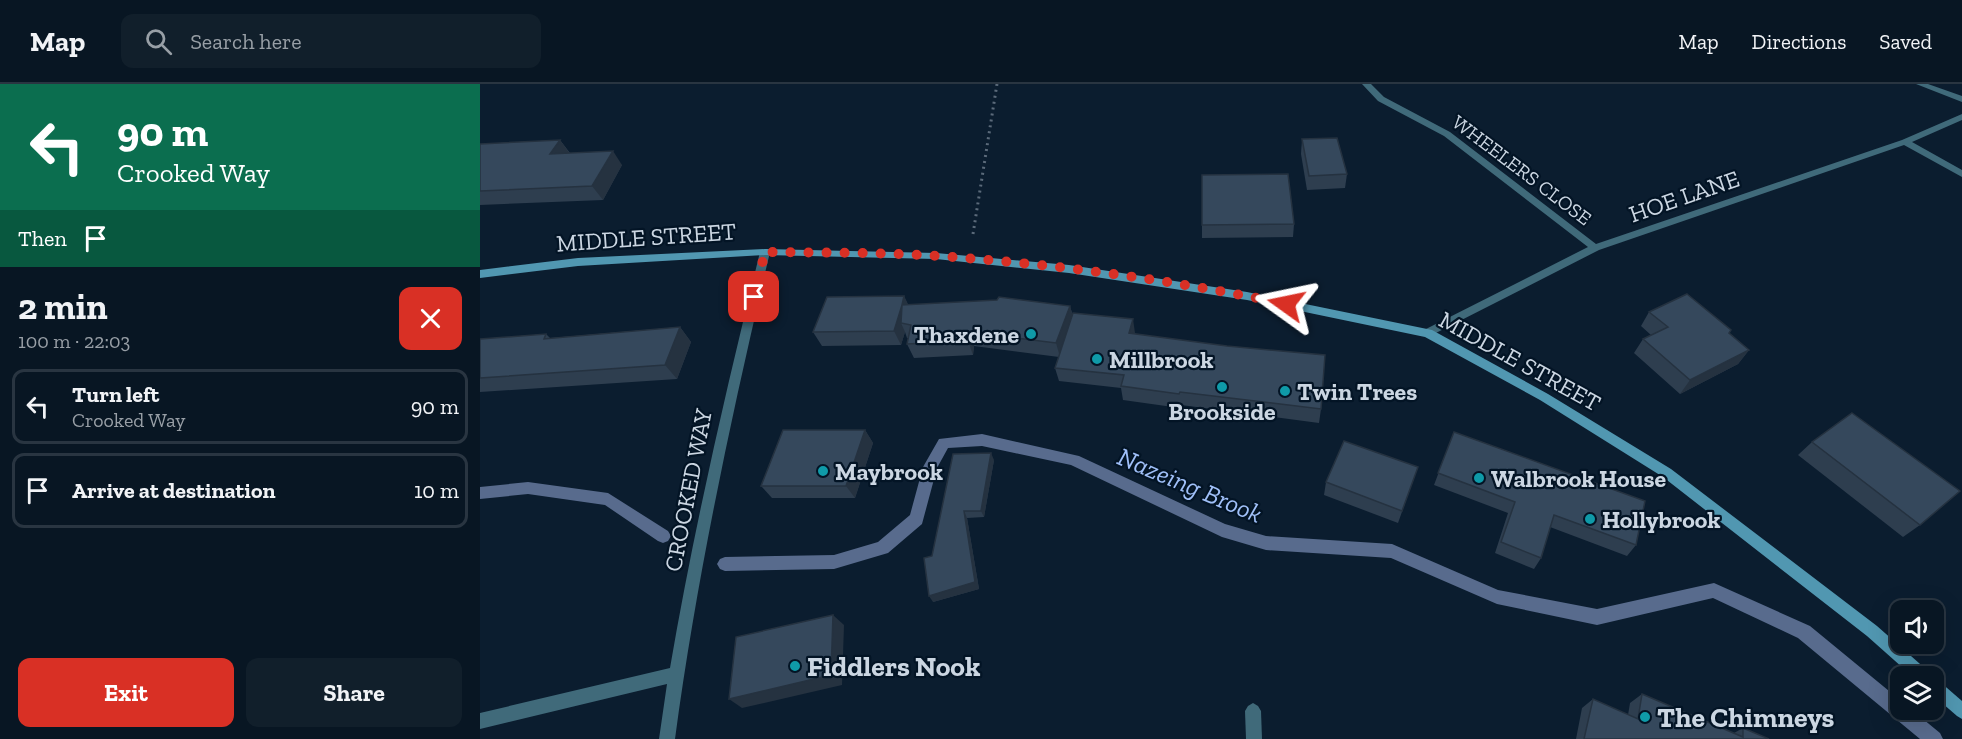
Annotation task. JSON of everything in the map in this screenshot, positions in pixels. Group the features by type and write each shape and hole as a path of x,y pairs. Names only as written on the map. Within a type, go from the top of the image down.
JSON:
{"street":[{"name":"WHEELERS CLOSE","path":"1366,84 1381,99 1447,134 1595,248"},
{"path":"1920,84 1962,99"},
{"name":"HOE LANE","path":"1428,333 1595,248 1905,142 1962,117"},
{"path":"1905,142 1962,174"},
{"name":"MIDDLE STREET","path":"480,274 578,262 765,252 969,259 1069,268 1247,296 1428,333 1544,397 1667,473 1872,631 1912,666"},
{"name":"CROOKED WAY","path":"667,739 676,674 721,431 765,252"},
{"path":"480,721 676,674"},
{"path":"1944,695 1962,711"},
{"path":"1253,711 1254,739"}],"path":[{"path":"969,259 997,84"}],"building":[{"path":"1337,138 1347,174 1309,176 1302,139"},
{"path":"560,140 550,154 613,151 592,186 480,191 480,144"},
{"path":"1288,174 1294,224 1202,225 1202,175"},
{"path":"1687,294 1731,330 1729,333 1749,350 1690,380 1643,339 1668,327 1649,312"},
{"path":"904,296 894,331 813,332 827,297"},
{"path":"999,297 1070,306 1056,343 969,332 968,341 907,344 911,325 901,323 902,305 997,300"},
{"path":"1073,313 1133,319 1129,333 1227,346 1325,355 1321,409 1121,386 1124,375 1055,368"},
{"path":"680,327 665,365 480,378 480,339 546,334 544,339"},
{"path":"1852,413 1960,491 1920,525 1812,442"},
{"name":"Maybrook","path":"783,430 865,430 846,486 761,486"},
{"path":"1454,432 1645,501 1636,545 1554,515 1541,558 1501,542 1515,502 1438,473"},
{"path":"1344,441 1418,467 1402,511 1326,482"},
{"path":"991,453 981,511 964,511 975,582 929,596 924,558 932,556 953,454"},
{"name":"Fiddlers Nook","path":"833,615 831,675 729,699 736,637"},
{"path":"1642,694 1743,737 1743,728 1769,739 1584,739 1593,699 1638,719"}],"waterway":[{"name":"Nazeing Brook","path":"725,564 834,562 883,548 917,519 930,467 944,443 982,440 1074,460 1222,530 1266,543 1392,551 1497,597 1597,617 1714,590 1804,632 1934,739"},
{"name":"Nazeing Brook","path":"480,493 528,488 608,499 663,536"}],"place":[{"name":"Thaxdene","path":"1031,334"},
{"name":"Millbrook","path":"1097,359"},
{"name":"Brookside","path":"1222,387"},
{"name":"Twin Trees","path":"1285,391"},
{"name":"Maybrook","path":"823,471"},
{"name":"Walbrook House","path":"1479,478"},
{"name":"Hollybrook","path":"1590,519"},
{"name":"Fiddlers Nook","path":"795,666"},
{"name":"The Chimneys","path":"1645,717"}],"route":[{"path":"754,297 765,252 936,256 1009,262 1069,268 1286,304"}]}
